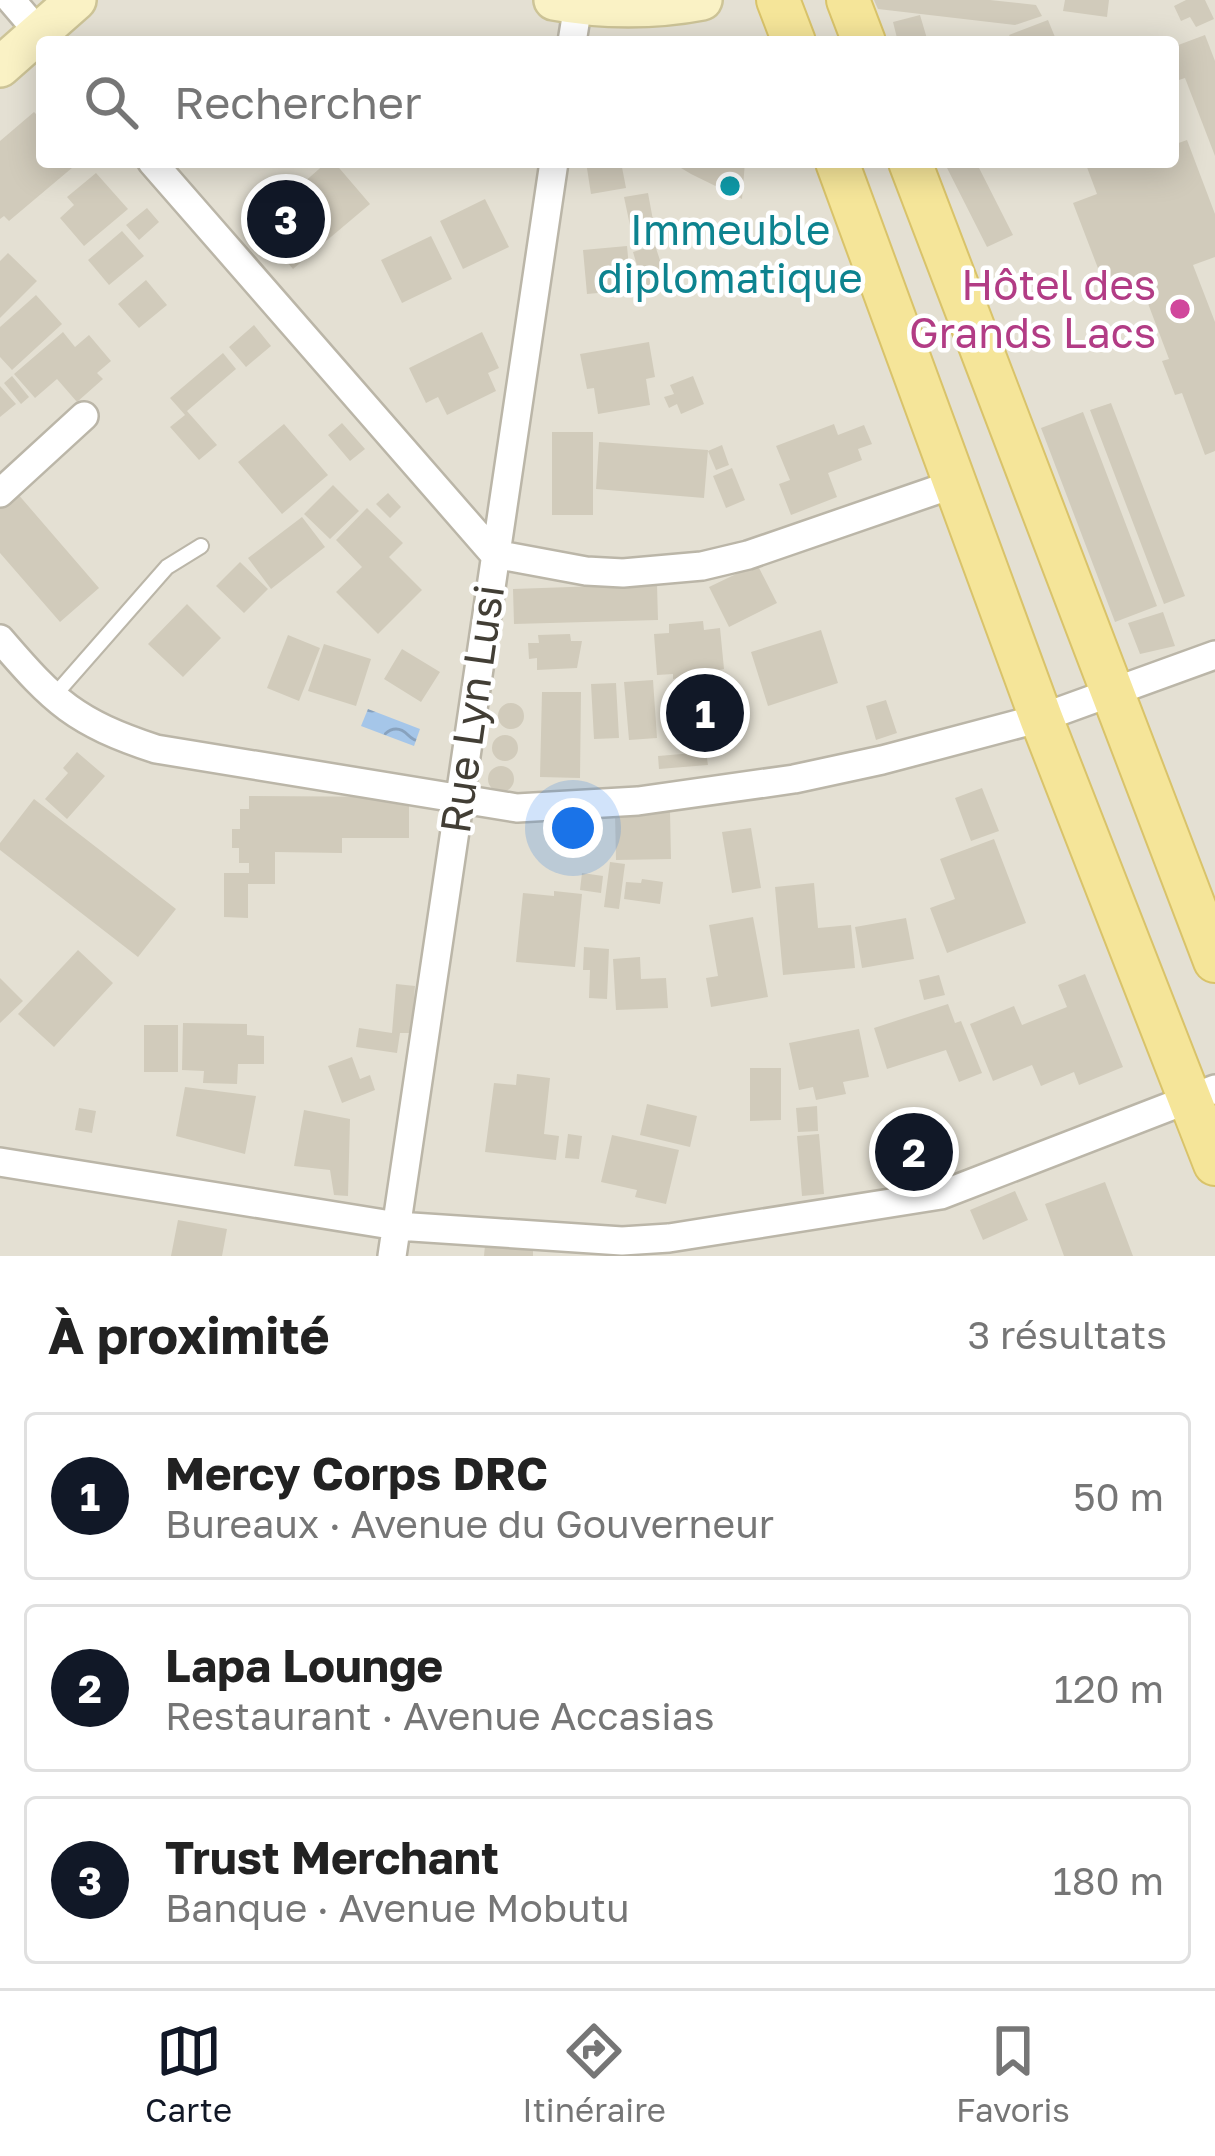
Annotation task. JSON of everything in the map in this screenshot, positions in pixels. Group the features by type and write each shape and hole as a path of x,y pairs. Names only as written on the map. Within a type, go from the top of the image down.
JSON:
{"main road":[{"path":"778,0 792,36"},
{"path":"848,0 862,36"},
{"path":"839,168 1041,718 1203,1093 1215,1164"},
{"path":"912,168 1215,961"},
{"path":"894,319 960,293"}],"street":[{"path":"11,0 40,36"},
{"path":"52,36 76,0"},
{"path":"58,36 106,0"},
{"path":"568,16 702,0"},
{"path":"0,68 36,50"},
{"path":"0,95 36,56"},
{"path":"157,168 494,554 604,572 703,566 954,484"},
{"name":"Rue Lyn Lusi","path":"392,1256 553,168"},
{"path":"0,493 84,416"},
{"path":"0,639 53,697 102,731 156,749 517,808 638,801 816,774 1041,718 1215,655"},
{"path":"0,1162 397,1226 622,1241 907,1203 974,1185 1203,1093"}],"lane":[{"path":"53,697 167,567 201,546"}],"shaded area":[{"path":"0,0 1215,0 1215,1256 0,1256"}],"water":[{"path":"368,709 420,729 414,746 361,726"}],"building":[{"path":"874,0 990,0 1036,5 1042,16 1015,25 878,9"},
{"path":"1065,0 1109,0 1107,17 1063,11"},
{"path":"1186,0 1205,0 1214,19 1196,27 1190,17 1181,21 1174,6"},
{"path":"920,15 926,36 896,36 893,22"},
{"path":"1048,20 1055,36 1010,36"},
{"name":"Hôtel des Grands Lacs","path":"1205,35 1215,61 1215,156 1185,78 1179,80 1179,45"},
{"path":"34,112 36,168 72,168 9,221 4,216 0,219 0,141"},
{"name":"Hôtel des Grands Lacs","path":"1187,140 1215,214 1215,257 1193,265 1215,322 1215,451 1205,455 1182,393 1175,395 1162,361 1169,359 1141,285 1109,297 1073,203 1097,194 1087,168 1179,168 1179,143"},
{"path":"320,168 339,168 370,204 293,269 254,224 287,197 281,191 297,177 302,184"},
{"path":"587,168 622,168 626,188 591,194"},
{"name":"Immeuble diplomatique","path":"681,168 745,168 742,199"},
{"path":"947,168 979,168 1013,235 987,247"},
{"path":"96,173 128,209 84,246 60,218 74,205 67,197"},
{"path":"648,193 655,231 632,235 624,197"},
{"path":"485,199 509,247 463,269 440,221"},
{"path":"147,208 159,222 139,240 126,225"},
{"path":"122,231 144,256 109,285 88,260"},
{"path":"431,236 452,279 402,303 381,260"},
{"path":"655,245 669,288 646,295 633,252"},
{"path":"627,246 631,290 587,294 583,250"},
{"path":"8,253 37,281 0,318 0,261"},
{"path":"146,280 167,305 139,328 118,304"},
{"path":"36,295 62,324 12,370 0,357 0,327"},
{"path":"254,325 271,346 246,367 229,347"},
{"path":"63,332 75,347 89,335 111,361 97,373 103,379 77,402 57,379 35,398 14,374"},
{"path":"482,332 499,368 488,373 496,391 447,415 438,397 426,403 409,368"},
{"path":"649,342 655,377 646,379 650,405 598,414 594,388 587,389 580,354"},
{"path":"223,353 236,369 187,411 217,445 199,460 170,427 185,415 170,398"},
{"path":"12,376 29,397 21,404 4,383"},
{"path":"693,376 704,404 681,414 677,404 669,408 664,397 674,394 670,385"},
{"path":"0,386 16,404 0,417"},
{"path":"1111,403 1185,596 1164,604 1090,410"},
{"path":"1083,412 1157,606 1115,622 1041,428"},
{"path":"342,423 365,449 350,461 328,435"},
{"path":"284,424 328,475 282,514 238,462"},
{"path":"834,424 838,435 864,425 872,444 858,449 862,460 828,473 837,497 791,515 779,484 790,480 776,446"},
{"path":"552,432 593,432 593,515 552,515"},
{"path":"599,442 708,450 704,498 596,489"},
{"path":"722,445 729,465 716,470 708,451"},
{"path":"732,468 745,500 726,508 713,476"},
{"path":"333,485 359,511 330,539 304,514"},
{"path":"17,493 99,588 60,622 0,553 0,508"},
{"path":"388,493 401,507 390,518 376,504"},
{"path":"367,508 403,543 389,557 422,590 378,634 336,592 362,567 336,540"},
{"path":"302,517 325,547 271,589 248,558"},
{"path":"240,562 268,589 244,613 216,586"},
{"path":"757,564 777,603 729,627 709,587"},
{"path":"657,584 658,620 514,624 513,589"},
{"path":"187,604 221,638 183,677 148,644"},
{"path":"1163,612 1175,646 1140,654 1128,623"},
{"path":"703,621 704,630 720,628 724,669 673,679 673,674 657,675 654,634 669,633 669,624"},
{"path":"821,630 838,683 768,706 751,652"},
{"path":"570,634 571,641 582,641 577,668 537,670 537,658 529,659 528,643 539,643 538,635"},
{"path":"288,635 320,648 299,701 267,688"},
{"path":"324,644 371,659 356,706 308,691"},
{"path":"402,649 440,672 421,702 384,679"},
{"path":"716,679 717,692 729,690 733,728 721,730 722,744 677,748 676,733 666,734 663,696 672,695 671,683"},
{"path":"653,680 657,738 629,740 624,682"},
{"path":"616,683 619,738 594,739 591,684"},
{"path":"542,692 581,692 580,778 540,777"},
{"path":"886,700 897,733 876,740 866,706"},
{"path":"511,703 524,716 511,729 498,716"},
{"path":"505,735 518,748 505,761 492,748"},
{"path":"77,752 105,776 67,819 45,799 68,773 63,768"},
{"path":"706,752 708,765 659,769 658,756"},
{"path":"501,766 514,779 501,792 488,779"},
{"path":"982,788 999,831 971,841 955,798"},
{"path":"249,796 409,797 409,838 342,838 342,853 275,852 275,884 248,884 248,918 224,917 224,873 249,873 249,863 239,863 239,848 232,848 232,829 240,829 240,809 249,809"},
{"path":"34,799 176,909 138,957 0,850 0,843"},
{"path":"670,812 671,859 616,860 615,813"},
{"path":"751,828 761,888 732,893 722,832"},
{"path":"994,839 1026,923 947,953 930,908 955,899 940,859"},
{"path":"610,862 625,864 619,909 604,907"},
{"path":"582,873 603,876 601,893 580,890"},
{"path":"642,879 663,882 660,904 624,899 626,882 641,883"},
{"path":"814,883 818,928 851,925 855,968 783,975 775,887"},
{"path":"554,891 582,894 575,967 516,962 523,893 554,896"},
{"path":"753,917 768,997 711,1007 706,978 718,976 709,925"},
{"path":"906,918 914,959 862,968 855,927"},
{"path":"584,947 609,949 607,999 589,998 590,970 583,970"},
{"path":"78,950 113,983 54,1047 18,1014"},
{"path":"640,957 641,979 666,978 668,1008 616,1010 613,959"},
{"path":"1085,974 1123,1067 1079,1085 1074,1072 1041,1086 1032,1065 993,1081 970,1024 1014,1006 1022,1025 1067,1007 1058,985"},
{"path":"939,975 945,995 924,1000 919,980"},
{"path":"0,978 23,1001 0,1023"},
{"path":"396,984 415,986 411,1033 400,1033 397,1053 356,1047 359,1028 392,1033"},
{"path":"948,1004 955,1023 961,1021 982,1073 959,1082 946,1050 887,1069 874,1028"},
{"path":"183,1023 247,1024 247,1035 264,1036 264,1064 238,1064 237,1084 203,1083 204,1071 182,1070"},
{"path":"144,1025 178,1025 178,1072 144,1072"},
{"path":"859,1029 869,1077 843,1082 846,1094 816,1100 813,1087 799,1090 789,1043"},
{"path":"352,1057 360,1079 370,1075 375,1090 342,1103 328,1066"},
{"path":"750,1068 781,1068 781,1120 750,1121"},
{"path":"517,1074 550,1078 544,1134 559,1136 556,1160 485,1152 494,1083 516,1085"},
{"path":"185,1087 256,1096 245,1154 176,1136"},
{"path":"647,1104 697,1116 690,1147 640,1135"},
{"path":"817,1106 818,1131 798,1132 796,1108"},
{"path":"79,1108 96,1111 92,1133 75,1130"},
{"path":"304,1110 350,1119 348,1196 334,1195 330,1170 294,1166"},
{"path":"929,1130 940,1165 897,1179 886,1143"},
{"path":"568,1134 582,1136 579,1159 565,1158"},
{"path":"819,1134 824,1194 802,1196 797,1136"},
{"path":"612,1135 679,1150 666,1204 635,1197 637,1190 601,1182"},
{"path":"1105,1182 1133,1256 1064,1256 1045,1204"},
{"path":"1015,1191 1028,1220 983,1240 970,1210"},
{"path":"178,1220 227,1229 222,1256 171,1256"},
{"path":"485,1245 533,1247 533,1256 484,1256"}],"place":[{"name":"Immeuble diplomatique","path":"730,186"},
{"name":"Trust Merchant","path":"286,219"},
{"name":"Hôtel des Grands Lacs","path":"1180,309"},
{"name":"Mercy Corps DRC","path":"705,713"},
{"name":"Lapa Lounge","path":"914,1152"}]}
